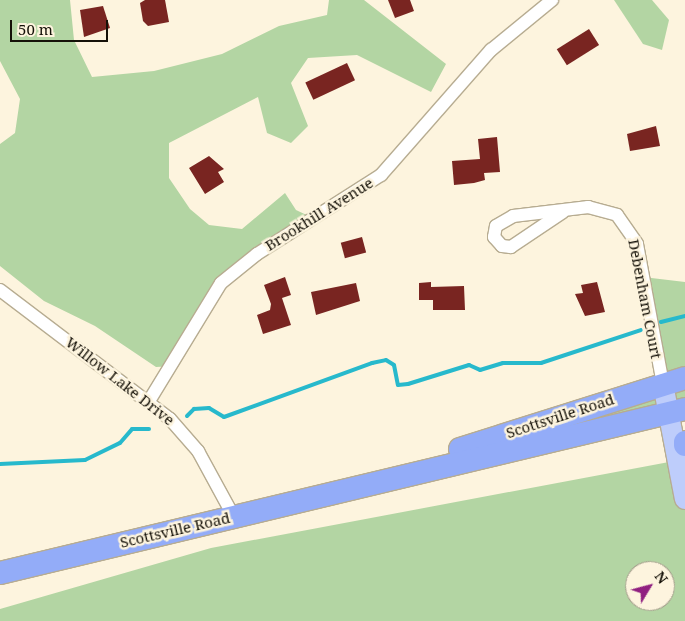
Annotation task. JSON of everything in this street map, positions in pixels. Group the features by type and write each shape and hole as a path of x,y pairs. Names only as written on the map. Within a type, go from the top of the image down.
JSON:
{"highway":[{"name":"Scottsville Road","path":"350,487 685,378"},
{"name":"Scottsville Road","path":"0,573 350,487 675,411"}],"main road":[{"path":"663,384 675,411 685,498"}],"street":[{"name":"Brookhill Avenue","path":"149,401 221,283 257,254 381,174 491,50 552,0"},
{"name":"Debenham Court","path":"563,212 511,247 502,246 494,237 496,226 513,216 599,207 617,215 632,233 663,384"},
{"name":"Willow Lake Drive","path":"0,290 149,401 198,451 234,517"}],"green space":[{"path":"0,0 70,0 74,40 92,77 154,71 222,54 279,26 327,15 329,0 364,0 446,64 431,92 357,55 308,58 291,83 308,126 291,143 267,133 258,97 169,143 169,178 190,209 209,225 242,229 285,193 296,210 315,219 237,268 173,366 156,367 95,326 44,301 0,266 0,144 15,133 20,99 0,61"},
{"path":"614,0 652,0 669,20 662,50 643,44"},
{"path":"643,277 685,282 685,409 441,456 663,384"},
{"path":"685,459 685,621 0,621 0,609 211,548"}],"building":[{"path":"145,0 165,0 169,22 148,26 143,21 140,3"},
{"path":"388,0 410,0 414,11 395,18"},
{"path":"103,6 110,28 84,37 80,10"},
{"path":"589,29 599,45 567,65 557,49"},
{"path":"347,63 355,80 313,100 305,82"},
{"path":"656,126 660,146 630,151 627,134"},
{"path":"497,137 500,172 484,173 485,180 454,185 452,161 480,159 478,139"},
{"path":"209,156 224,169 218,172 224,182 205,194 189,168"},
{"path":"362,237 366,252 345,258 341,243"},
{"path":"285,277 291,295 282,298 291,325 263,334 257,315 270,310 271,304 264,285"},
{"path":"431,282 431,287 464,286 465,310 433,310 433,300 419,300 419,283"},
{"path":"597,282 605,312 585,316 575,294 583,293 581,285"},
{"path":"356,283 360,301 316,315 311,292"}],"waterway":[{"path":"661,322 685,316"},
{"path":"187,416 194,409 209,408 224,417 372,363 386,360 394,365 398,385 408,384 469,365 480,370 503,363 541,363 641,330"},
{"path":"0,464 85,460 120,443 132,429 149,429"}]}
